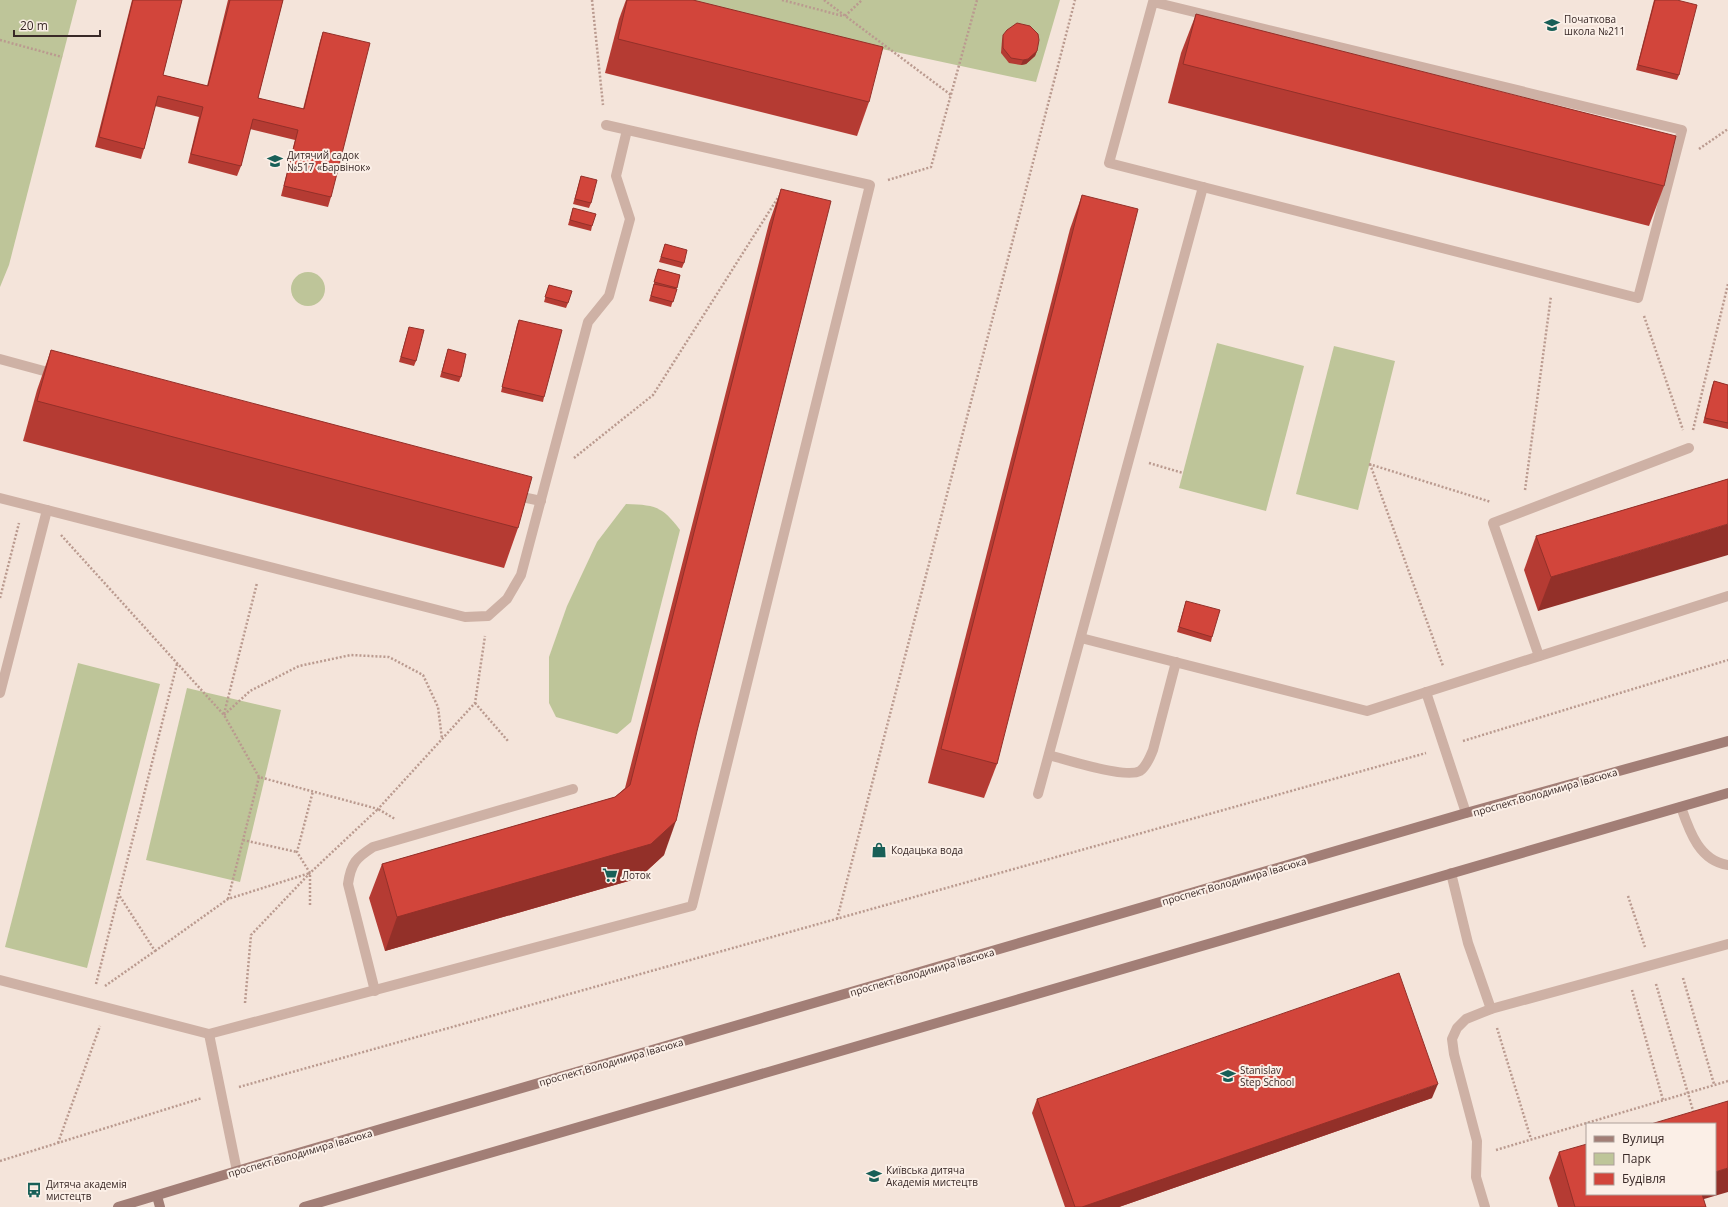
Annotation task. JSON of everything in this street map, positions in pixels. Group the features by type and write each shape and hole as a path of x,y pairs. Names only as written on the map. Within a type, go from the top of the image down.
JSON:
{"main road":[{"name":"проспект Володимира Івасюка","path":"118,1207 237,1171 1466,814 1728,741"},
{"path":"304,1207 1728,793"},
{"path":"157,1196 160,1207"}],"lane":[{"path":"1153,2 1682,130 1673,167 1638,298 1109,163 1153,2"},
{"path":"0,980 92,999 106,1008 209,1034 376,991 692,906 870,185 606,125"},
{"path":"0,498 46,514 262,565 465,617 488,616 507,599 521,575 588,322 609,296 630,219 616,176 627,130"},
{"path":"1038,794 1203,187"},
{"path":"0,360 61,376"},
{"path":"1540,656 1493,523 1689,448"},
{"path":"503,492 541,502"},
{"path":"0,693 46,514"},
{"path":"1081,638 1367,711 1728,596"},
{"path":"1049,755 1118,773 1130,774 1140,770 1148,762 1153,750 1176,662"},
{"path":"1426,692 1466,814"},
{"path":"376,991 348,884 350,869 358,856 373,847 573,789"},
{"path":"1681,807 1695,842 1710,857 1728,865"},
{"path":"1451,873 1468,942 1491,1009"},
{"path":"1485,1207 1476,1177 1477,1141 1454,1054 1452,1039 1457,1028 1466,1019 1491,1009 1728,944"},
{"path":"209,1034 237,1171"}],"path":[{"path":"592,0 606,125"},
{"path":"782,0 845,16"},
{"path":"824,0 951,95"},
{"path":"845,16 862,0"},
{"path":"870,185 931,167 977,0"},
{"path":"837,919 1075,0"},
{"path":"0,40 62,57"},
{"path":"1673,167 1728,129"},
{"path":"546,480 653,395 797,169"},
{"path":"1450,685 1369,464 1522,512 1554,277"},
{"path":"1689,448 1728,284"},
{"path":"1638,298 1689,448"},
{"path":"1130,457 1183,473"},
{"path":"0,598 22,513 46,514 224,715 259,777 228,899"},
{"path":"224,715 262,565"},
{"path":"244,1025 251,935 310,873 378,809 475,703 488,616"},
{"path":"224,715 250,691 300,666 351,655 389,656 423,675 438,707 442,739"},
{"path":"0,1161 221,1093 1444,747 1728,660"},
{"path":"92,999 177,663"},
{"path":"475,703 508,741"},
{"path":"259,777 378,809"},
{"path":"297,852 313,791"},
{"path":"243,840 297,852 310,873 310,905"},
{"path":"92,999 154,951 228,899 310,873"},
{"path":"119,895 154,951"},
{"path":"1628,896 1651,965 1695,1119"},
{"path":"1677,958 1714,1085"},
{"path":"1627,972 1663,1100"},
{"path":"58,1143 106,1008"},
{"path":"1491,1009 1531,1139"},
{"path":"1476,1156 1728,1081"}],"green space":[{"path":"0,0 77,0 9,265 0,287"},
{"path":"654,0 1060,0 1036,82"},
{"path":"305,272 311,272 315,273 322,279 325,289 324,296 318,303 311,306 305,306 301,305 294,299 291,292 291,286 292,282 298,275"},
{"path":"1217,343 1304,366 1266,511 1179,488"},
{"path":"1334,346 1395,361 1358,510 1296,494"},
{"path":"626,504 644,505 657,508 663,511 680,530 631,722 617,734 556,717 549,703 549,657 567,606 597,542"},
{"path":"78,663 160,684 87,968 5,947"},
{"path":"187,688 281,710 240,882 146,860"}],"building":[{"path":"133,0 182,0 163,75 208,86 230,0 283,0 258,98 304,109 323,32 370,43 331,197 284,186 298,130 253,119 241,166 191,154 203,107 158,96 144,149 99,137"},
{"path":"627,0 693,0 883,47 869,102 618,39"},
{"path":"1655,0 1677,0 1697,5 1679,75 1638,65"},
{"path":"1196,14 1676,136 1664,186 1183,64"},
{"path":"1017,23 1030,26 1038,34 1039,40 1037,51 1028,59 1023,60 1011,58 1003,48 1003,35"},
{"path":"581,176 597,180 591,203 575,199"},
{"path":"781,189 831,201 697,731 676,821 651,844 397,917 382,864 615,797 630,785"},
{"path":"1082,195 1138,209 997,764 941,749"},
{"path":"573,208 596,214 592,226 570,220"},
{"path":"665,244 687,250 684,263 661,257"},
{"path":"658,269 680,275 677,288 654,282"},
{"path":"654,284 677,289 673,302 651,296"},
{"path":"549,285 572,291 568,303 545,297"},
{"path":"519,320 562,330 544,397 502,387"},
{"path":"409,327 424,330 416,361 401,357"},
{"path":"448,349 466,354 461,377 442,372"},
{"path":"51,350 532,477 518,528 37,401"},
{"path":"1714,381 1728,385 1728,423 1705,418"},
{"path":"1728,479 1728,524 1551,577 1536,536"},
{"path":"1186,601 1220,610 1212,637 1179,627"},
{"path":"1399,973 1438,1084 1082,1207 1075,1207 1037,1099"},
{"path":"1728,1101 1728,1168 1716,1172 1716,1123 1654,1123"},
{"path":"1586,1144 1586,1195 1702,1195 1706,1207 1575,1207 1559,1152"}],"place":[{"name":"Початкова школа №211","path":"1552,25"},
{"name":"Дитячий садок №517 «Барвінок»","path":"275,161"},
{"name":"Кодацька вода","path":"879,850"},
{"name":"Лоток","path":"610,875"},
{"name":"Stanislav Step School","path":"1228,1076"},
{"name":"Київська дитяча Академія мистецтв","path":"874,1176"},
{"name":"Дитяча академія мистецтв","path":"34,1190"}]}
